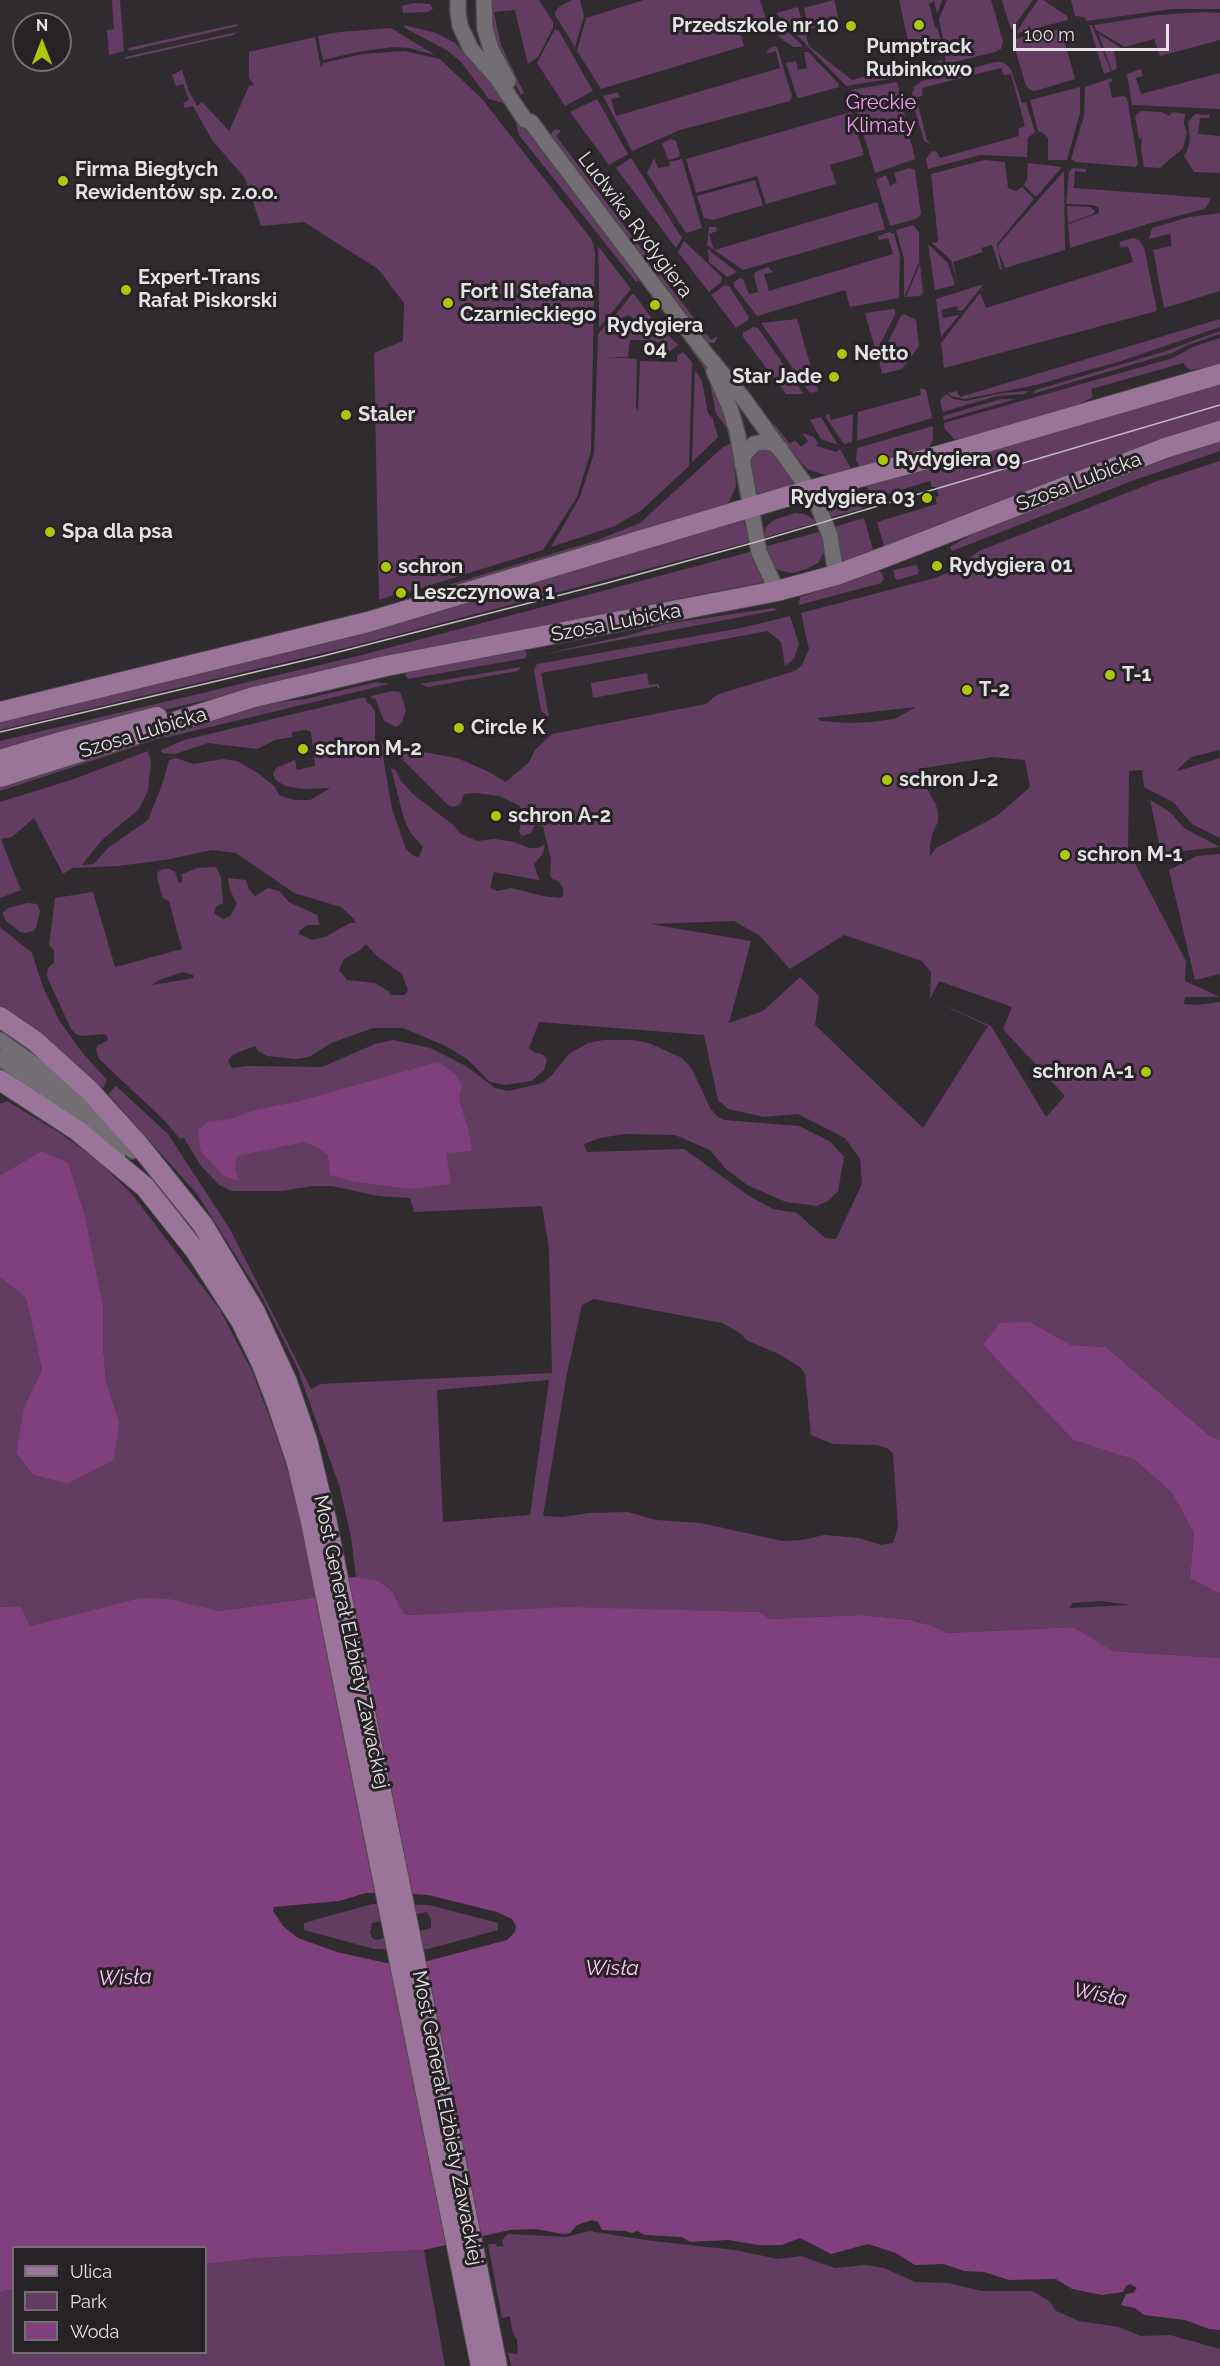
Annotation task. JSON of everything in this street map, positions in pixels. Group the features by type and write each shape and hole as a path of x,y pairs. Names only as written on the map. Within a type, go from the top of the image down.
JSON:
{"main road":[{"path":"0,712 368,622 811,490 945,454 1220,374"},
{"name":"Szosa Lubicka","path":"0,777 254,697 386,666 777,591 836,575 1165,448 1220,431"},
{"path":"0,760 134,721 254,697"},
{"name":"Most Generał Elżbiety Zawackiej","path":"0,1017 35,1041 64,1066 117,1121 203,1225 255,1312 286,1382 309,1450 331,1542 497,2366"},
{"name":"Most Generał Elżbiety Zawackiej","path":"0,1080 78,1131 146,1187 195,1250 241,1321 270,1383 297,1462 313,1533 481,2366"}],"street":[{"name":"Ludwika Rydygiera","path":"459,0 460,26 471,49 496,78 525,120 531,122 811,490 830,536 836,575"},
{"name":"Ludwika Rydygiera","path":"484,0 485,29 491,49 503,74 531,114 531,122"},
{"name":"Ludwika Rydygiera","path":"706,354 730,408 737,432 759,552 777,591"},
{"path":"742,464 744,455 754,444 772,443 783,451"},
{"path":"0,1040 39,1067 81,1102 165,1179"},
{"path":"0,1058 71,1111 127,1163 146,1187"}],"green space":[{"path":"112,0 120,0 124,51 109,55 107,30 114,29"},
{"path":"489,0 539,0 553,22 553,28 538,57 528,64 515,10 494,12 501,45 524,93 521,95 498,49 490,24"},
{"path":"572,0 580,0 584,16 575,47 555,15 560,6"},
{"path":"644,0 760,0 767,22 739,30 744,46 601,89 577,51 586,18"},
{"path":"834,0 839,21 809,29 804,8"},
{"name":"Pumptrack Rubinkowo","path":"899,0 942,0 937,14 934,1 929,4 935,27 938,29 941,50 938,42 910,49"},
{"path":"947,0 991,0 1003,41 1001,49 946,64 944,51 947,53 958,50 957,46 945,49 939,19"},
{"path":"1002,0 1033,0 1011,30"},
{"path":"1038,0 1043,0 1067,16 1068,20 1018,33 1017,31"},
{"path":"1071,0 1220,0 1220,9 1172,9 1087,21 1084,17 1075,16"},
{"path":"413,3 430,4 433,9 428,12 403,13 402,6"},
{"path":"798,7 809,46 852,80 908,64 909,68 943,60 939,67 896,78 846,86 776,13"},
{"path":"1220,13 1220,40 1160,56 1154,39 1125,47 1096,30 1094,25 1157,15"},
{"path":"773,18 802,47 793,47 780,38"},
{"path":"237,24 238,26 129,51 128,48"},
{"path":"404,25 436,33 455,43 479,67 507,104 489,99 461,62 448,51 405,28"},
{"path":"1089,25 1092,25 1111,71 1104,74"},
{"path":"391,28 435,55 409,48 394,47 362,51 323,60 318,36"},
{"path":"555,29 559,31 593,91 565,106 537,63"},
{"path":"1061,29 1075,79 1035,91 1030,90 1026,86 1013,42 1015,39"},
{"path":"237,32 233,35 126,59 125,57"},
{"path":"1098,33 1121,48 1114,50 1117,66 1112,71"},
{"path":"315,37 321,68 323,63 363,54 404,51 440,59 482,99 592,240 595,253 591,451 577,497 543,550 405,593 404,589 393,592 393,595 379,600 374,353 403,341 404,303 378,269 304,222 261,226 245,178 212,140 193,106 185,108 183,103 189,100 183,84 176,86 172,75 182,70 197,106 202,102 229,131 249,86 254,85 249,78 249,52"},
{"path":"775,46 792,96 790,101 680,130 632,151 603,96 618,92 620,97 611,99 616,116 780,68 776,51 766,54 769,48"},
{"path":"804,52 808,52 838,83 839,87 797,97 786,63 796,61 798,70 807,68"},
{"path":"1003,62 1011,69 1022,103 1026,102 1035,132 1028,138 1027,157 980,155 928,169 926,159 932,151 937,152 940,158 1019,136 1018,129 1025,126 1011,74 1004,75 1001,68 922,88 923,95 916,98 927,140 931,144 924,141 911,97 915,86 922,81"},
{"path":"1141,69 1143,76 1136,78 1141,94 1220,73 1220,109 1132,105 1127,74"},
{"path":"1111,78 1112,81 1109,83 1112,98 1123,96 1127,98 1138,163 1136,167 1075,162 1071,159 1084,116 1085,87"},
{"name":"Greckie Klimaty","path":"897,82 915,159 875,173 851,90"},
{"path":"1080,87 1080,113 1067,160 1048,160 1048,138 1038,131 1030,100"},
{"path":"597,99 628,154 609,165 570,112"},
{"path":"1141,111 1162,112 1169,116 1173,112 1185,114 1184,124 1187,133 1183,148 1160,168 1144,167 1142,138 1139,139 1135,116"},
{"path":"851,112 864,155 830,165 836,184 766,204 757,176 696,193 686,159"},
{"path":"514,114 639,279 636,282 519,135"},
{"path":"1195,114 1210,115 1209,118 1200,118 1198,134 1220,136 1220,173 1194,172 1184,156 1190,139 1188,122"},
{"path":"555,129 561,131 556,136 642,249 648,245 648,252 645,255 642,256 550,135"},
{"path":"671,139 676,141 680,154 679,157 668,160 662,143"},
{"path":"631,158 682,238 676,248 616,168"},
{"path":"654,158 658,168 670,166 669,162 682,159 702,228 686,233 647,173"},
{"path":"985,160 1005,162 1008,188 1016,191 1022,187 1034,199 997,244 1002,270 992,245 981,248 983,252 953,262 958,284 951,260 932,243 937,242 938,239 931,174"},
{"path":"1028,163 1062,167 1036,197 1024,185 1027,179"},
{"path":"909,168 915,170 921,214 916,219 890,226 876,180 886,175 890,186 897,182 894,173"},
{"path":"1073,168 1086,169 1086,172 1075,171 1074,188 1210,198 1205,209 1070,248 1068,224 1099,213 1099,208 1093,205 1066,204 1069,172"},
{"path":"1064,171 1065,250 1005,268 998,250 999,244"},
{"path":"755,180 763,205 713,220 704,218 697,196"},
{"path":"877,202 885,229 743,270 714,250"},
{"path":"1067,206 1090,207 1095,211 1093,214 1068,223"},
{"path":"1220,213 1220,291 1164,308 1153,250 1171,246 1171,237 1170,234 1149,239 1152,228 1189,217"},
{"path":"913,225 919,232 919,262 904,298 904,259 896,230"},
{"path":"709,227 716,227 717,231 709,234 714,250 707,245"},
{"path":"889,232 894,234 900,255 899,298 850,307 845,290 757,316 734,286 734,282 740,278 743,279 749,294 758,292 755,272 768,267 773,272 764,274 769,291 893,254 888,238 879,240 878,236"},
{"path":"1133,238 1139,240 1144,247 1157,311 944,368 941,343 980,293 986,308 1133,262 1128,246 1121,248 1119,242"},
{"path":"684,241 722,277 721,282 709,292 678,252"},
{"path":"928,244 948,263 955,285 935,290"},
{"path":"598,246 631,289 599,328 599,283"},
{"path":"708,248 737,272 727,277 709,262"},
{"path":"920,264 923,293 920,296 906,297"},
{"path":"660,274 711,340 717,336 715,343 707,343 657,277"},
{"path":"984,284 963,310 958,311 957,306 941,310 943,318 959,315 941,337 936,299"},
{"path":"725,285 729,286 749,317 736,328 711,295"},
{"path":"632,294 656,324 636,323 636,320 630,323 632,318 629,315 621,318 623,322 613,318"},
{"path":"893,309 895,315 876,352 865,313"},
{"path":"904,314 916,320 919,346 902,369 882,374 879,360"},
{"path":"797,319 818,391 810,393 761,323"},
{"path":"1220,319 1220,327 1121,361 1036,385 965,399 951,396 948,393 957,391 960,397"},
{"path":"610,320 619,325 633,327 633,332 636,332 636,326 639,327 639,332 642,332 642,326 645,327 646,332 648,332 648,327 652,327 651,333 654,333 654,327 658,327 657,332 660,333 660,327 678,345 668,353 661,353 660,343 649,340 630,340 628,357 607,357 637,359 636,408 638,410 640,361 677,362 677,356 683,352 692,362 689,466 642,510 615,526 551,547 580,497 594,453 598,334"},
{"path":"753,327 758,328 804,394 786,394 743,337 743,333"},
{"path":"1220,331 1220,334 1172,353 1032,394 1036,390 1166,351"},
{"path":"1220,338 1220,365 1190,370 1183,363 1091,389 1093,397 1078,405 962,440 954,439 945,429 944,423 1173,358 1193,347"},
{"path":"692,348 705,366 721,396 730,432 716,414 710,383 703,366 691,350"},
{"path":"695,370 702,381 708,413 713,419 718,437 692,462"},
{"path":"1220,384 1220,421 1185,432 885,549 877,522 937,504 935,497 939,496 936,487 932,487 930,481 871,499 867,486"},
{"path":"920,388 926,390 932,418 857,441 858,412 921,395"},
{"path":"1028,391 1025,394 997,396 943,412 940,400 946,394 953,399 966,401 1003,393"},
{"path":"1001,399 1016,399 944,420 943,416"},
{"path":"829,414 831,420 853,414 852,442 844,444 825,416"},
{"path":"821,417 838,445 821,439 810,420"},
{"path":"774,424 790,444 795,440 801,447 808,441 802,433 814,437 818,443 817,446 836,452 840,449 852,470 828,476 807,469 770,426"},
{"path":"933,426 933,440 925,450 860,468 856,460 857,448"},
{"path":"1220,442 1220,451 1132,481 952,551 950,547 976,532 1171,457"},
{"path":"732,443 736,486 730,500 723,507 474,582 445,586 595,541 640,523 723,447"},
{"path":"773,449 794,480 793,484 756,495 748,456 754,450"},
{"path":"1220,461 1220,750 1191,757 1177,770 1220,758 1220,838 1192,824 1173,802 1144,787 1142,770 1129,771 1128,850 1186,961 1185,981 1220,997 1185,997 1184,1004 1220,1002 1220,1440 1209,1435 1106,1347 1071,1345 1030,1322 983,1345 1073,1440 1135,1460 1172,1493 1194,1533 1190,1578 1220,1594 1220,1658 1113,1651 1072,1627 947,1633 933,1626 911,1620 861,1615 770,1619 760,1612 578,1608 404,1614 392,1591 381,1582 356,1577 351,1536 339,1485 297,1367 263,1299 197,1194 108,1094 116,1086 168,1134 230,1229 311,1389 320,1384 552,1373 549,1249 542,1206 414,1212 410,1198 378,1196 332,1186 313,1186 281,1191 232,1191 219,1185 201,1166 184,1138 180,1139 163,1119 99,1059 97,1046 108,1040 107,1036 104,1034 81,1036 71,1029 47,977 48,968 54,963 54,950 49,945 55,898 93,892 115,967 182,949 169,901 163,898 158,882 157,873 162,869 175,872 179,883 182,882 182,874 197,868 216,867 221,877 223,903 216,907 214,913 223,919 230,916 237,904 230,890 228,878 246,880 255,896 268,888 279,891 289,902 317,915 320,925 307,925 299,931 299,934 312,940 325,937 350,923 356,923 354,919 341,907 294,893 236,853 212,850 165,860 118,866 72,868 63,874 34,818 12,837 1,839 21,890 0,898 0,802 74,779 148,751 151,762 148,791 139,809 101,841 82,865 94,864 109,847 148,820 169,760 176,758 193,764 223,759 237,761 258,773 275,787 279,795 294,800 310,800 330,788 303,789 285,786 276,780 273,774 276,768 295,760 297,770 315,766 311,732 306,730 292,732 292,737 275,740 257,749 208,743 175,754 162,753 161,750 184,740 365,697 367,703 375,711 375,741 394,747 457,758 506,782 529,762 535,750 552,734 706,704 722,693 795,671 802,665 809,649 801,613 935,578 949,572 979,551 1157,481","holes":["916,707 894,719 847,723 821,721 817,718","382,751 402,759 448,805 453,807 460,804 464,794 476,793 499,796 520,806 522,818 519,832 522,836 531,833 535,825 543,826 551,859 550,875 563,888 563,896 559,898 511,888 497,891 490,888 494,872 539,880 534,864 543,854 545,844 538,848 529,848 514,842 495,839 477,841 461,834 452,824 414,795 401,781 396,770 391,768 404,819 410,832 423,847 419,857 406,849 392,809","993,757 1025,760 1030,787 997,816 936,848 930,856 930,845 938,822 938,813 923,781 924,768","734,921 760,936 790,969 844,935 922,961 931,972 930,999 988,1026 923,1128 815,1025 819,996 800,977 763,1011 729,1023 751,941 650,924","366,944 378,957 402,974 408,990 405,995 391,995 375,983 347,980 339,970 344,959 361,950","183,972 193,975 194,978 152,985 159,980","939,981 1012,1007 1003,1029 1065,1096 1046,1117 991,1026 930,999","539,1022 704,1035 718,1100 728,1109 764,1117 798,1114 845,1138 860,1159 862,1184 836,1239 825,1238 797,1213 773,1209 749,1196 684,1149 587,1152 584,1144 600,1138 624,1134 675,1135 710,1150 726,1169 747,1185 786,1202 817,1206 828,1201 838,1191 844,1157 831,1142 799,1126 725,1120 718,1117 710,1108 692,1069 682,1058 649,1043 633,1040 604,1040 588,1043 569,1054 552,1075 542,1083 509,1091 495,1088 466,1066 430,1048 393,1040 375,1044 322,1067 247,1066 232,1068 228,1061 232,1055 255,1046 258,1051 267,1056 296,1059 309,1057 331,1043 373,1028 403,1028 446,1046 467,1059 490,1082 505,1085 532,1081 544,1070 547,1059 542,1054 535,1053 529,1048","594,1299 722,1323 748,1341 779,1354 800,1367 805,1374 811,1435 833,1444 877,1445 893,1453 898,1527 893,1543 881,1545 859,1538 824,1535 802,1540 782,1541 701,1523 656,1520 628,1512 589,1513 563,1517 543,1516 567,1373 582,1305","549,1380 530,1515 443,1522 437,1390","1101,1601 1131,1605 1069,1608 1073,1603"]},
{"path":"856,489 862,509 831,517 824,497"},
{"path":"795,513 805,514 818,522 763,538 766,527 774,520"},
{"path":"864,518 874,553 841,565 834,527"},
{"path":"743,520 750,542 357,645 0,730 0,721 6,719 311,647 420,617"},
{"path":"822,531 824,552 818,563 792,573 781,571 773,566 764,547"},
{"path":"753,551 764,582 651,604 595,619 384,658 117,721 0,753 0,741 358,656"},
{"path":"916,565 919,570 918,574 898,580 895,578 893,570"},
{"path":"878,571 884,579 881,583 799,605 800,597"},
{"path":"773,608 778,610 540,655 629,635 666,624"},
{"path":"790,616 799,644 794,659 785,666 781,642 768,631 541,673 549,717 541,711 534,670 537,664 741,628"},
{"path":"523,650 527,653 526,658 408,679 405,675 408,670"},
{"path":"521,667 518,671 428,687 420,684"},
{"path":"647,673 649,685 658,684 660,687 658,689 657,686 593,698 591,683"},
{"path":"377,682 389,684 164,738 173,730 278,702 306,699"},
{"path":"393,691 400,692 406,710 402,723 396,727 384,721 375,698 372,699 371,696"},
{"path":"135,743 140,745 0,791 0,784"},
{"path":"1150,800 1170,812 1184,828 1220,847 1173,852 1163,862"},
{"path":"1220,854 1220,974 1195,980 1169,870 1197,856"},
{"path":"28,903 37,904 40,911 36,928 25,933 20,932 6,921 2,913 8,908"},
{"path":"0,927 32,953 43,987 59,1020 81,1051 107,1080 103,1088 39,1033 0,1007"},
{"path":"7,1101 95,1158 132,1194 220,1310 252,1371 274,1429 290,1477 317,1597 219,1611 139,1598 30,1626 21,1606 0,1607 0,1277 26,1298 42,1370 25,1408 16,1453 33,1475 67,1484 119,1421 106,1381 103,1305 85,1215 68,1162 42,1151 0,1175 0,1104"},
{"path":"372,1904 429,1905 498,1923 498,1930 428,1949 374,1949 304,1930 304,1923","holes":["427,1912 431,1919 429,1929 376,1940 372,1938 370,1932 372,1923"]},
{"path":"589,2231 735,2250 778,2259 801,2256 835,2268 865,2265 884,2268 915,2282 949,2283 981,2291 1032,2291 1049,2301 1056,2311 1079,2321 1119,2327 1141,2336 1170,2335 1220,2349 1220,2366 511,2366 508,2353 518,2354 517,2340 512,2330 510,2316 502,2318 488,2244 503,2246 502,2240 508,2234 566,2237"},
{"path":"424,2250 445,2366 0,2366 0,2292 12,2289 12,2354 207,2354 207,2264 259,2258"}],"water":[{"path":"438,1062 456,1075 462,1085 459,1100 468,1128 472,1151 446,1153 451,1184 409,1189 350,1181 330,1175 328,1156 321,1149 304,1142 237,1156 235,1169 239,1181 224,1176 201,1152 198,1130 208,1122 230,1119 255,1110 296,1102"},
{"path":"42,1151 68,1162 85,1215 103,1305 106,1381 119,1421 114,1460 67,1484 33,1475 16,1453 24,1408 42,1370 26,1298 0,1277 0,1175"},
{"path":"1030,1322 1071,1345 1106,1347 1209,1435 1220,1440 1220,1594 1190,1578 1194,1533 1172,1493 1135,1460 1073,1440 983,1345 1000,1323"},
{"name":"Wisła","path":"356,1577 379,1581 392,1591 404,1614 411,1615 566,1607 760,1612 770,1619 861,1615 911,1620 933,1626 947,1633 1073,1627 1113,1651 1220,1658 1220,2330 1209,2329 1185,2320 1144,2315 1135,2308 1121,2305 1126,2294 1133,2293 1137,2288 1130,2284 1123,2292 1102,2295 1072,2289 1056,2279 1009,2280 984,2272 964,2271 944,2264 915,2265 896,2253 868,2244 831,2254 800,2238 782,2245 758,2245 728,2240 690,2242 682,2237 645,2235 637,2231 632,2233 602,2230 598,2222 592,2220 577,2225 570,2233 535,2229 509,2230 424,2250 259,2258 207,2264 207,2246 12,2246 12,2289 0,2292 0,1607 21,1606 30,1626 139,1598 169,1599 219,1611 317,1597 334,1579","holes":["395,1892 428,1895 497,1912 512,1919 516,1926 515,1932 507,1940 424,1962 386,1963 337,1952 298,1938 283,1926 273,1911 274,1907 339,1901 366,1893"]}],"tram line":[{"path":"0,732 323,656 607,583 756,542 1220,405"}],"place":[{"name":"Pumptrack Rubinkowo","path":"919,25"},
{"name":"Przedszkole nr 10","path":"851,26"},
{"name":"Firma Biegłych Rewidentów sp. z.o.o.","path":"63,181"},
{"name":"Expert-Trans Rafał Piskorski","path":"126,290"},
{"name":"Fort II Stefana Czarnieckiego","path":"448,303"},
{"name":"Rydygiera 04","path":"655,305"},
{"name":"Netto","path":"842,354"},
{"name":"Star Jade","path":"834,377"},
{"name":"Staler","path":"346,415"},
{"name":"Rydygiera 09","path":"883,460"},
{"name":"Rydygiera 03","path":"927,498"},
{"name":"Spa dla psa","path":"50,532"},
{"name":"Rydygiera 01","path":"937,566"},
{"name":"schron","path":"386,567"},
{"name":"Leszczynowa 1","path":"401,593"},
{"name":"T-1","path":"1110,675"},
{"name":"T-2","path":"967,690"},
{"name":"Circle K","path":"459,728"},
{"name":"schron M-2","path":"303,749"},
{"name":"schron J-2","path":"887,780"},
{"name":"schron A-2","path":"496,816"},
{"name":"schron M-1","path":"1065,855"},
{"name":"schron A-1","path":"1146,1072"}]}
